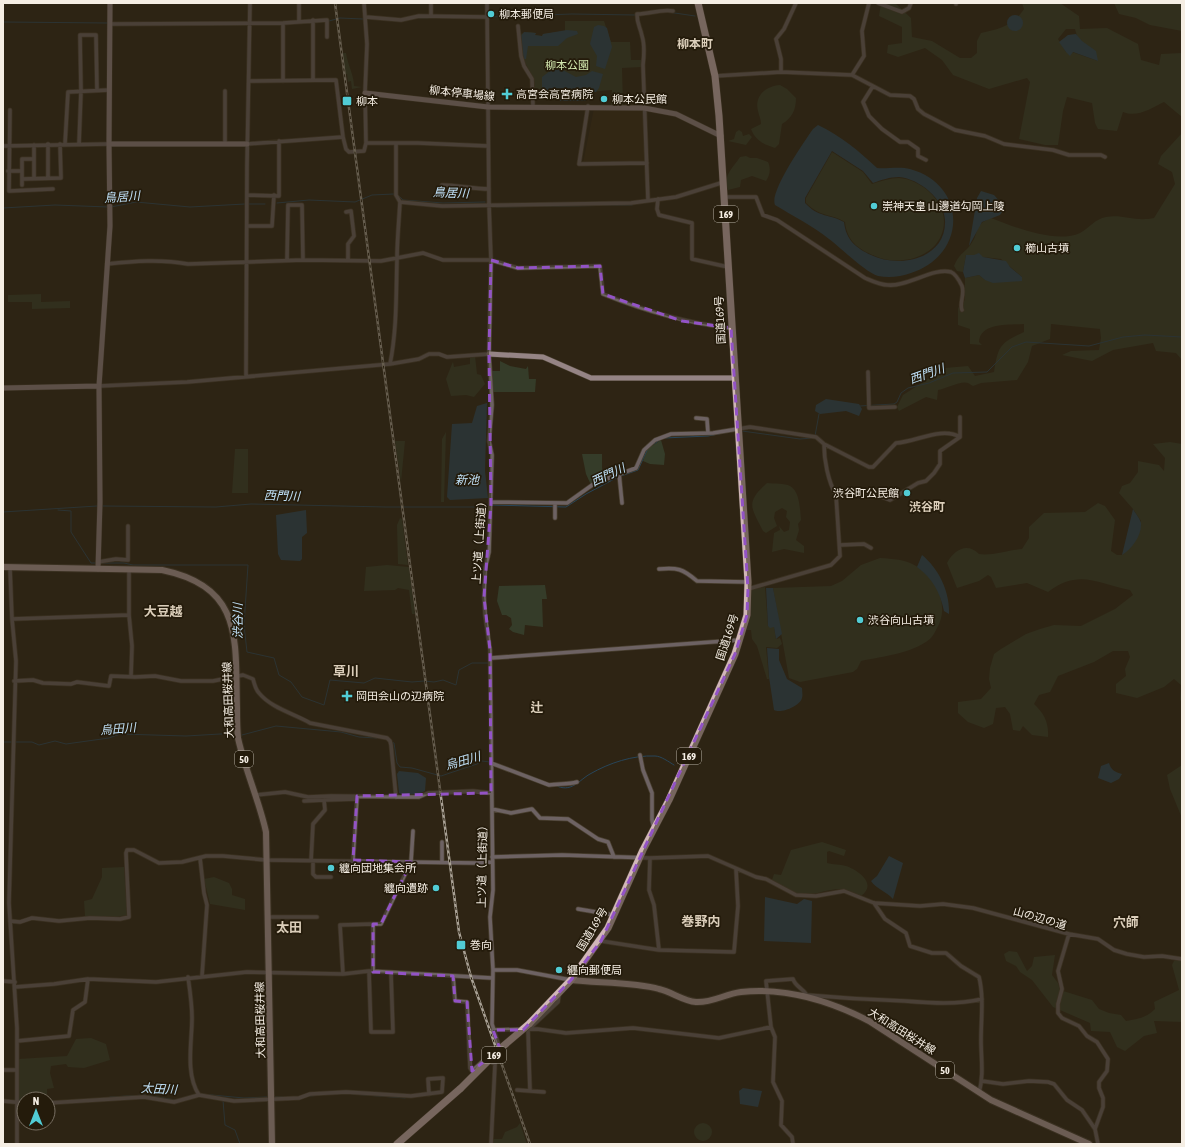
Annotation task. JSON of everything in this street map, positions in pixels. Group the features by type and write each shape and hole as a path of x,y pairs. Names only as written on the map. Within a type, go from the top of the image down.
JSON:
{"highway":[{"name":"国道169号","path":"397,1144 460,1088 501,1048 529,1027 571,980 601,941 715,700 740,640 747,615 748,585 731,328 724,182 714,76 698,3"}],"main road":[{"name":"大和高田桜井線","path":"3,568 98,565 129,570 162,570 181,574 194,579 207,588 224,607 230,619 237,651 236,677 238,737 266,832 270,972 272,1144"},
{"name":"大和高田桜井線","path":"571,980 659,988 690,1001 698,1002 741,992 784,991 804,995 854,1013 879,1026 979,1093 1003,1106 1089,1144"}],"street":[{"path":"110,3 110,226 99,386 100,505 98,565 116,559 128,560 128,526"},
{"path":"246,377 248,226 247,144 250,3"},
{"path":"299,3 299,21"},
{"path":"249,81 336,80 343,137 346,149 349,152 364,151 366,143 365,93 367,62 366,17 364,3"},
{"path":"431,3 431,16"},
{"name":"上ツ道（上街道）","path":"487,3 488,146 491,260 489,354 492,405 489,441 492,455 491,504 484,597 491,658 490,763 493,890 490,917 493,970 493,1030 501,1052"},
{"path":"781,72 781,59 776,39 784,29 796,3"},
{"path":"852,75 864,56 862,31 869,3"},
{"path":"878,3 902,12 910,8 911,3"},
{"path":"648,200 644,108 645,52 642,35 637,24 637,14 645,14 662,9 673,11"},
{"path":"366,17 401,20 409,17 431,16 487,17"},
{"path":"313,20 313,80"},
{"path":"110,24 282,23 327,20 327,36"},
{"path":"282,23 283,81"},
{"path":"518,26 524,66 532,80 534,106"},
{"path":"79,144 81,91 80,35 96,35 97,90"},
{"path":"714,76 781,72 852,75 890,95 910,96 914,99 918,109 924,114 955,130 985,136 1004,144 1053,150 1069,155 1101,155 1105,157"},
{"path":"873,86 863,102 869,116 894,139 900,142 908,142 918,149 918,156 926,160"},
{"path":"65,144 68,92 109,90"},
{"path":"225,91 225,143"},
{"name":"柳本停車場線","path":"365,93 488,107 588,106 644,108 676,114 720,136"},
{"path":"588,106 579,164 647,163"},
{"path":"10,110 8,191 52,189"},
{"path":"3,146 48,144 247,144 343,137"},
{"path":"248,195 279,196 279,141"},
{"path":"366,143 432,143 488,146"},
{"path":"48,144 48,178"},
{"path":"22,179 60,178 60,144"},
{"path":"390,364 395,336 398,297 397,259 400,202 396,194 396,144"},
{"path":"34,145 34,178"},
{"path":"22,185 22,159 34,159"},
{"path":"8,171 22,171"},
{"path":"400,202 442,206 489,204 631,203 676,197 724,182"},
{"path":"442,185 458,185 476,189 489,189"},
{"path":"248,226 272,226 274,195"},
{"path":"725,197 756,197 764,215 776,220 865,278 876,283 889,285 901,284 939,272 951,272 956,276 963,289 962,310"},
{"path":"658,199 657,209 659,215 692,223 692,259 728,267"},
{"path":"287,261 288,205 302,205 303,260"},
{"path":"346,212 351,211 354,236 348,244 348,260"},
{"path":"107,264 142,261 174,261 188,264 303,260 348,260 369,262 397,259 423,253 443,260 491,260 518,268 600,266 603,294 630,305 682,321 701,325 731,328"},
{"path":"3,388 186,382 390,364 419,359 430,354 439,354 447,357 489,354 543,357 591,378 735,378"},
{"path":"868,372 869,405 895,407"},
{"path":"960,417 960,437"},
{"path":"696,418 707,419 708,433"},
{"path":"491,504 555,506 567,503 596,483 636,468 644,450 654,440 671,434 738,431 750,427 814,437 824,444 869,467 874,467 896,443 909,442 915,439 953,432 960,437"},
{"path":"836,495 874,494 890,500 918,483 926,481 940,464 940,451 960,437"},
{"path":"659,569 680,569 685,571 697,581 748,585 831,565 840,556 840,545 836,526 836,495 831,487 824,458 824,444"},
{"path":"620,475 622,503"},
{"path":"555,506 555,518"},
{"path":"840,545 864,544 872,548"},
{"path":"10,568 12,619 16,661 14,681 10,921 15,982 17,1041 16,1091"},
{"path":"129,570 129,615 132,646 131,676"},
{"path":"12,619 129,615"},
{"path":"491,658 740,640"},
{"path":"14,681 33,680 43,683 71,684 77,682 109,686 111,676 155,676 181,681 213,681 243,675 252,679 258,693 286,713 310,723 387,738 391,745 396,797"},
{"path":"640,755 643,770 652,792 652,820 654,830"},
{"path":"490,763 548,785 562,785 577,782"},
{"path":"256,795 285,792 308,797 357,798"},
{"path":"304,801 419,797 428,793 447,792 491,793"},
{"path":"353,860 357,798"},
{"path":"324,800 325,810 313,824 313,874 316,877 331,877"},
{"path":"492,809 511,813 532,809 540,818 568,819 598,839 608,842 614,856"},
{"path":"343,974 343,948 340,925 381,924 411,862 414,831"},
{"path":"442,842 442,862"},
{"path":"10,921 20,922 32,918 59,921 90,918 120,919 128,917 126,853 128,850 134,850 159,863 182,862 200,858 223,856 266,860 353,860 477,863 492,860 562,855 650,858 708,856 756,877 766,879 796,895 816,896 844,891 874,903 885,919 906,933 910,946 932,952 946,953 961,966 979,977 982,999 982,1081 979,1093"},
{"path":"200,858 207,905 202,976"},
{"path":"650,858 649,890 654,905 659,950"},
{"path":"601,941 637,945 659,950 734,952 738,906 736,869"},
{"name":"山の辺の道","path":"874,903 920,906 938,904 960,906 1069,934 1058,971 1062,989 1058,1004 1058,1013 1062,1018 1079,1026 1087,1036 1097,1042 1108,1059 1107,1071 1099,1082 1099,1088 1103,1098 1103,1107 1095,1129"},
{"path":"578,909 614,915"},
{"path":"268,917 316,917"},
{"path":"373,924 371,1032 393,1032 391,973"},
{"path":"1069,934 1098,939 1114,950 1126,954 1144,957 1162,956 1182,959"},
{"path":"493,970 517,970 571,980"},
{"path":"15,987 54,984 88,979 156,982 188,977 270,972 343,974 371,972 492,978"},
{"path":"453,976 455,1001 467,1002 470,1068 472,1071 486,1059 495,1064 491,1144"},
{"path":"188,977 191,1000 190,1049 193,1083 200,1095"},
{"path":"793,1144 792,1137 782,1125 782,1101 773,1082 776,1048 775,1037 771,1027 766,981 790,978 793,979 795,985 802,989 804,995 857,999 965,1003 982,999"},
{"path":"17,1041 69,1036 71,1031 73,1010 85,1002 88,979"},
{"path":"3,981 15,982"},
{"path":"493,1030 529,1027 566,1033 633,1028 720,1038 771,1027"},
{"path":"529,1027 530,1091"},
{"path":"3,1070 16,1070"},
{"path":"56,1102 144,1097 174,1102 200,1095 234,1101 299,1098 310,1094 346,1092 411,1096 429,1094 442,1092 443,1078 428,1079 429,1094"},
{"path":"982,1081 1003,1084 1029,1081 1048,1082 1054,1084 1067,1100 1082,1110 1095,1129 1098,1144"},
{"path":"517,1090 544,1092"},
{"path":"3,1101 16,1103"},
{"path":"17,1131 17,1144"}],"highlighted area":[{"path":"491,260 518,268 600,266 603,294 682,321 731,328 748,589 747,615 735,654 601,941 571,980 523,1030 493,1030 500,1049 472,1071 467,1002 455,1001 453,976 373,972 373,924 381,924 411,862 353,860 357,796 491,793 490,650 484,597 491,504 489,354"}],"shaded area":[{"path":"594,109 644,109 645,162 583,163"}],"green space":[{"path":"881,3 896,4 911,18 912,37 932,41 960,58 971,58 977,53 977,41 981,33 1000,28 1010,23 1020,15 1024,9 1022,3 1060,3 1079,16 1080,29 1107,28 1138,44 1141,60 1159,65 1161,54 1182,53 1182,117 1164,102 1139,113 1128,114 1123,112 1117,131 1098,129 1095,123 1092,103 1067,97 1063,111 1058,145 1045,145 1019,139 1030,82 1027,78 989,89 953,75 942,60 925,48 898,57 887,53 888,45 902,43 902,27 879,16","holes":["1066,29 1075,29 1077,36 1098,61 1072,52 1066,52 1058,39"]},
{"path":"1114,3 1182,3 1182,31 1150,25 1136,18 1119,14"},
{"name":"柳本公園","path":"565,21 604,21 611,42 630,42 631,60 642,60 642,67 622,68 623,105 611,105 612,90 588,92 586,101 560,101 560,98 549,98 542,89 535,89 534,79 523,59 521,34 532,32 536,33 535,35 542,36 543,34 565,31"},
{"path":"342,53 346,53 354,86 362,87 352,89 351,81 348,82 347,74 345,74"},
{"path":"780,85 787,89 796,98 796,102 791,116 782,124 779,144 775,148 760,142 751,129 761,124 757,106 760,96 770,87"},
{"path":"739,130 742,132 743,136 749,134 752,137 746,145 728,141 734,139 736,132"},
{"path":"1182,133 1182,360 1176,353 1156,351 1153,343 1113,350 1092,361 1062,355 1071,351 1099,350 1101,338 1100,329 1051,324 1050,339 1032,346 1028,362 1017,380 981,383 973,386 965,382 938,390 937,400 926,397 899,411 897,407 903,395 945,368 968,366 975,376 994,372 997,356 1002,346 1010,339 1024,332 1024,324 997,326 984,331 979,342 982,345 970,344 970,329 958,325 958,308 965,300 965,278 979,275 985,280 1021,281 1022,277 1001,259 966,255 963,272 957,271 954,266 956,262 974,240 979,226 982,223 991,218 1023,230 1059,237 1080,233 1095,222 1106,217 1118,216 1141,219 1154,218 1175,184 1172,172 1158,164 1161,156"},
{"path":"832,152 863,172 872,184 889,179 907,179 915,182 929,192 935,198 943,213 944,221 942,233 937,243 929,251 919,256 897,261 885,259 875,256 854,244 848,234 845,222 811,208 806,203 806,198"},
{"path":"746,156 768,162 770,169 766,181 752,176 741,180 740,187 728,190 726,180 729,172 740,157"},
{"path":"41,294 41,302 70,301 70,308 32,309 32,302 8,302 8,295"},
{"path":"475,356 477,374 481,375 485,384 474,397 466,395 451,396 446,379 453,362 454,367 470,364 470,357"},
{"path":"500,361 510,366 526,369 528,366 529,379 536,379 535,392 493,392 492,371 500,371"},
{"path":"446,432 444,502 441,502 442,439"},
{"path":"661,440 665,454 664,465 650,464 643,461 647,449"},
{"path":"395,441 405,441 401,482"},
{"path":"1170,442 1182,444 1182,704 1180,699 1181,685 1174,679 1164,687 1137,698 1116,693 1116,684 1126,676 1125,669 1130,657 1128,651 1113,651 1094,662 1058,676 1050,692 1039,695 1034,704 1041,711 1045,719 1048,727 1048,737 1032,735 1023,726 1020,731 1013,730 1010,714 1005,707 996,708 993,724 984,728 968,722 958,713 958,702 981,699 991,688 989,679 994,654 1026,634 1040,629 1054,625 1081,626 1115,609 1133,595 1130,590 1079,579 1059,585 1048,592 1027,583 996,588 991,577 988,575 979,581 957,588 947,563 950,558 957,551 965,548 974,550 979,554 995,554 1022,549 1029,538 1029,527 1044,513 1085,512 1098,503 1105,506 1115,520 1111,551 1117,555 1122,555 1141,521 1119,493 1122,486 1130,483 1138,472 1138,461 1159,465 1164,471 1165,458 1153,444"},
{"path":"235,449 248,449 248,493 232,493"},
{"path":"582,454 602,454 602,468 605,477 591,485 586,474"},
{"path":"767,483 788,485 796,492 799,501 801,520 798,524 799,530 796,540 804,546 804,553 784,549 772,552 774,533 780,530 779,526 784,532 789,530 790,522 786,517 787,511 782,508 775,512 774,518 777,526 766,533 763,531 755,516 752,506 755,496"},
{"path":"400,518 402,519 408,565 398,564 397,525"},
{"name":"渋谷向山古墳","path":"880,558 908,562 923,571 935,585 942,602 942,611 941,620 932,637 923,644 906,651 861,661 857,669 853,672 800,682 789,678 773,588 831,586 842,581 861,565"},
{"path":"387,565 409,567 415,614 412,614 409,590 398,588 395,590 364,591 366,567"},
{"path":"545,585 547,599 542,599 543,627 525,625 524,635 513,632 509,629 512,625 511,618 506,615 502,615 497,601 499,586"},
{"path":"765,587 768,626 774,627 776,639 780,638 782,644 777,648 766,647 769,679 767,679 757,646 752,639 751,630 746,630 749,590"},
{"path":"1182,765 1182,818 1170,789 1167,775"},
{"path":"822,842 846,850 844,856 829,851 827,852 827,863 846,866 861,874 867,882 868,887 861,896 848,890 840,889 814,894 797,894 787,890 772,880 774,874 781,875 791,850"},
{"path":"124,867 127,915 116,917 85,916 84,901 92,899 102,877 102,868"},
{"path":"214,877 229,883 232,889 232,895 245,899 245,910 210,904 204,879"},
{"path":"1009,951 1017,952 1027,971 1032,966 1034,957 1055,955 1052,975 1058,983 1060,990 1092,1000 1099,1009 1109,1013 1121,1015 1126,1021 1145,1016 1155,1009 1154,1002 1179,990 1172,965 1174,961 1182,957 1182,1022 1154,1021 1157,1033 1144,1036 1125,1051 1117,1047 1110,1032 1091,1031 1090,1023 1053,1007 1032,980 1020,972 1016,966 1006,961 1004,954"},
{"path":"91,1038 106,1044 110,1060 84,1068 68,1067 66,1064 51,1066 50,1073 54,1088 47,1089 47,1091 18,1091 18,1059 67,1056 76,1039"},
{"path":"520,1123 527,1144 493,1144 493,1139 502,1139 505,1132 517,1127"},
{"path":"703,1123 709,1126 712,1132 709,1138 703,1141 697,1138 694,1132 697,1126"}],"water":[{"path":"1015,15 1022,20 1023,23 1018,30 1015,31 1008,26 1007,23 1012,16"},
{"path":"598,25 607,28 612,47 605,69 596,66 597,56 590,44 594,27"},
{"path":"567,30 577,31 578,34 567,38 558,46 528,46 526,59 523,59 520,37 524,32 536,33 535,35 542,36 543,34"},
{"path":"1076,34 1082,41 1096,51 1098,61 1073,52 1070,56 1066,52 1059,42 1068,35"},
{"path":"554,68 559,68 576,77 586,75 592,71 603,74 599,88 596,92 588,92 586,101 560,101 560,98 549,98 542,89 542,77"},
{"path":"818,125 834,134 877,168 910,169 929,177 942,189 951,204 953,220 951,236 943,251 929,264 911,273 894,277 878,276 860,265 834,243 803,221 775,205 777,189 788,167 813,129","holes":["832,151 863,171 873,183 899,177 923,186 936,198 944,212 944,233 938,244 930,252 919,257 895,261 882,259 871,255 856,246 849,239 844,222 815,211 805,203 805,198"]},
{"path":"981,191 994,195 1002,204 1002,212 1000,215 982,222 969,246 977,198"},
{"path":"979,253 983,257 1006,261 1010,267 1022,277 1022,281 993,283 985,280 979,275 965,278 963,272 966,255 974,255"},
{"path":"826,399 859,404 862,409 859,416 846,411 820,414 815,411 816,405"},
{"name":"新池","path":"487,403 485,471 488,498 450,500 447,497 452,424 472,423 477,406"},
{"path":"1133,509 1139,517 1141,528 1133,545 1122,555"},
{"path":"306,510 307,533 302,537 302,559 300,561 281,560 278,554 276,515"},
{"path":"922,555 934,567 942,582 948,597 949,614 944,611 938,592 932,581 917,567"},
{"path":"766,588 773,588 782,634 776,639 774,627 770,628 768,626"},
{"path":"767,648 779,649 779,660 787,679 802,688 801,701 785,710 774,710 769,677"},
{"path":"1109,763 1114,770 1122,774 1119,779 1111,783 1098,778 1101,766"},
{"path":"399,771 418,773 426,778 425,791 412,795 404,795 399,793 397,774"},
{"path":"889,856 903,863 893,899 871,881 877,876"},
{"path":"765,897 797,904 804,899 812,901 811,943 764,941"},
{"path":"743,1088 762,1091 758,1107 740,1104 739,1091"}],"waterway":[{"path":"668,12 695,16"},
{"path":"489,17 572,14 635,15"},
{"path":"329,21 340,18 363,19"},
{"path":"417,18 428,18"},
{"path":"3,22 107,23"},
{"name":"鳥居川","path":"277,203 309,200 355,202 372,195 394,194"},
{"name":"鳥居川","path":"397,194 403,200 443,203 485,202"},
{"name":"鳥居川","path":"111,207 136,202 190,207 245,204"},
{"name":"鳥居川","path":"248,204 265,204"},
{"name":"鳥居川","path":"3,208 55,205 108,207"},
{"name":"鳥居川","path":"496,207 632,205"},
{"name":"西門川","path":"860,406 894,404 897,402 901,393 908,388 929,383 953,373 987,372 1012,347 1026,342 1089,346 1123,337 1145,335 1182,337"},
{"name":"西門川","path":"815,436 819,414"},
{"name":"西門川","path":"664,438 708,436 733,431"},
{"name":"西門川","path":"742,431 800,439 813,438"},
{"name":"西門川","path":"654,444 661,439"},
{"name":"西門川","path":"621,476 638,470 648,448"},
{"name":"西門川","path":"492,505 566,507 586,494 618,477"},
{"name":"西門川","path":"102,506 216,507 251,504 386,507 479,507 488,505"},
{"name":"西門川","path":"3,512 97,506"},
{"name":"渋谷川","path":"58,510 71,511 71,532 91,563 96,563"},
{"name":"渋谷川","path":"101,563 124,563 133,565 248,565 244,625 247,652 274,658 279,675 291,682 302,697 324,705 330,680 364,683 375,678 412,682 434,682 443,680 456,685 459,670 472,663 489,663"},
{"name":"烏田川","path":"242,735 276,726 341,732 359,737 377,738"},
{"name":"烏田川","path":"15,742 32,742 39,745 55,741 66,744 109,738 120,734 186,736 235,734"},
{"name":"烏田川","path":"3,742 12,742"},
{"name":"烏田川","path":"391,742 394,743 397,763 400,767 412,768 441,776 482,761 490,762"},
{"name":"烏田川","path":"555,785 566,788 570,787 605,766 630,758 657,756 674,765"},
{"name":"烏田川","path":"527,775 550,784"},
{"name":"太田川","path":"110,1097 145,1095 176,1100 196,1094"},
{"name":"太田川","path":"201,1094 244,1098 267,1097"},
{"name":"太田川","path":"352,1094 405,1098"},
{"name":"太田川","path":"310,1096 321,1095"},
{"name":"太田川","path":"275,1097 283,1097"},
{"path":"223,1100 225,1125 235,1130 240,1144"}],"railway":[{"path":"335,3 459,932 471,977 530,1144"}],"place":[{"name":"柳本郵便局","path":"491,14"},
{"name":"高宮会高宮病院","path":"507,94"},
{"name":"柳本公民館","path":"604,99"},
{"name":"柳本","path":"347,101"},
{"name":"崇神天皇 山邊道勾岡上陵","path":"874,206"},
{"name":"櫛山古墳","path":"1017,248"},
{"name":"渋谷町公民館","path":"907,493"},
{"name":"渋谷向山古墳","path":"860,620"},
{"name":"岡田会山の辺病院","path":"347,696"},
{"name":"纏向団地集会所","path":"331,868"},
{"name":"纏向遺跡","path":"436,888"},
{"name":"巻向","path":"461,945"},
{"name":"纒向郵便局","path":"559,970"}],"district":[{"name":"柳本町","path":"695,44"},
{"name":"渋谷町","path":"927,507"},
{"name":"大豆越","path":"163,611"},
{"name":"草川","path":"346,671"},
{"name":"辻","path":"537,707"},
{"name":"巻野内","path":"701,921"},
{"name":"穴師","path":"1126,922"},
{"name":"太田","path":"289,927"}]}
